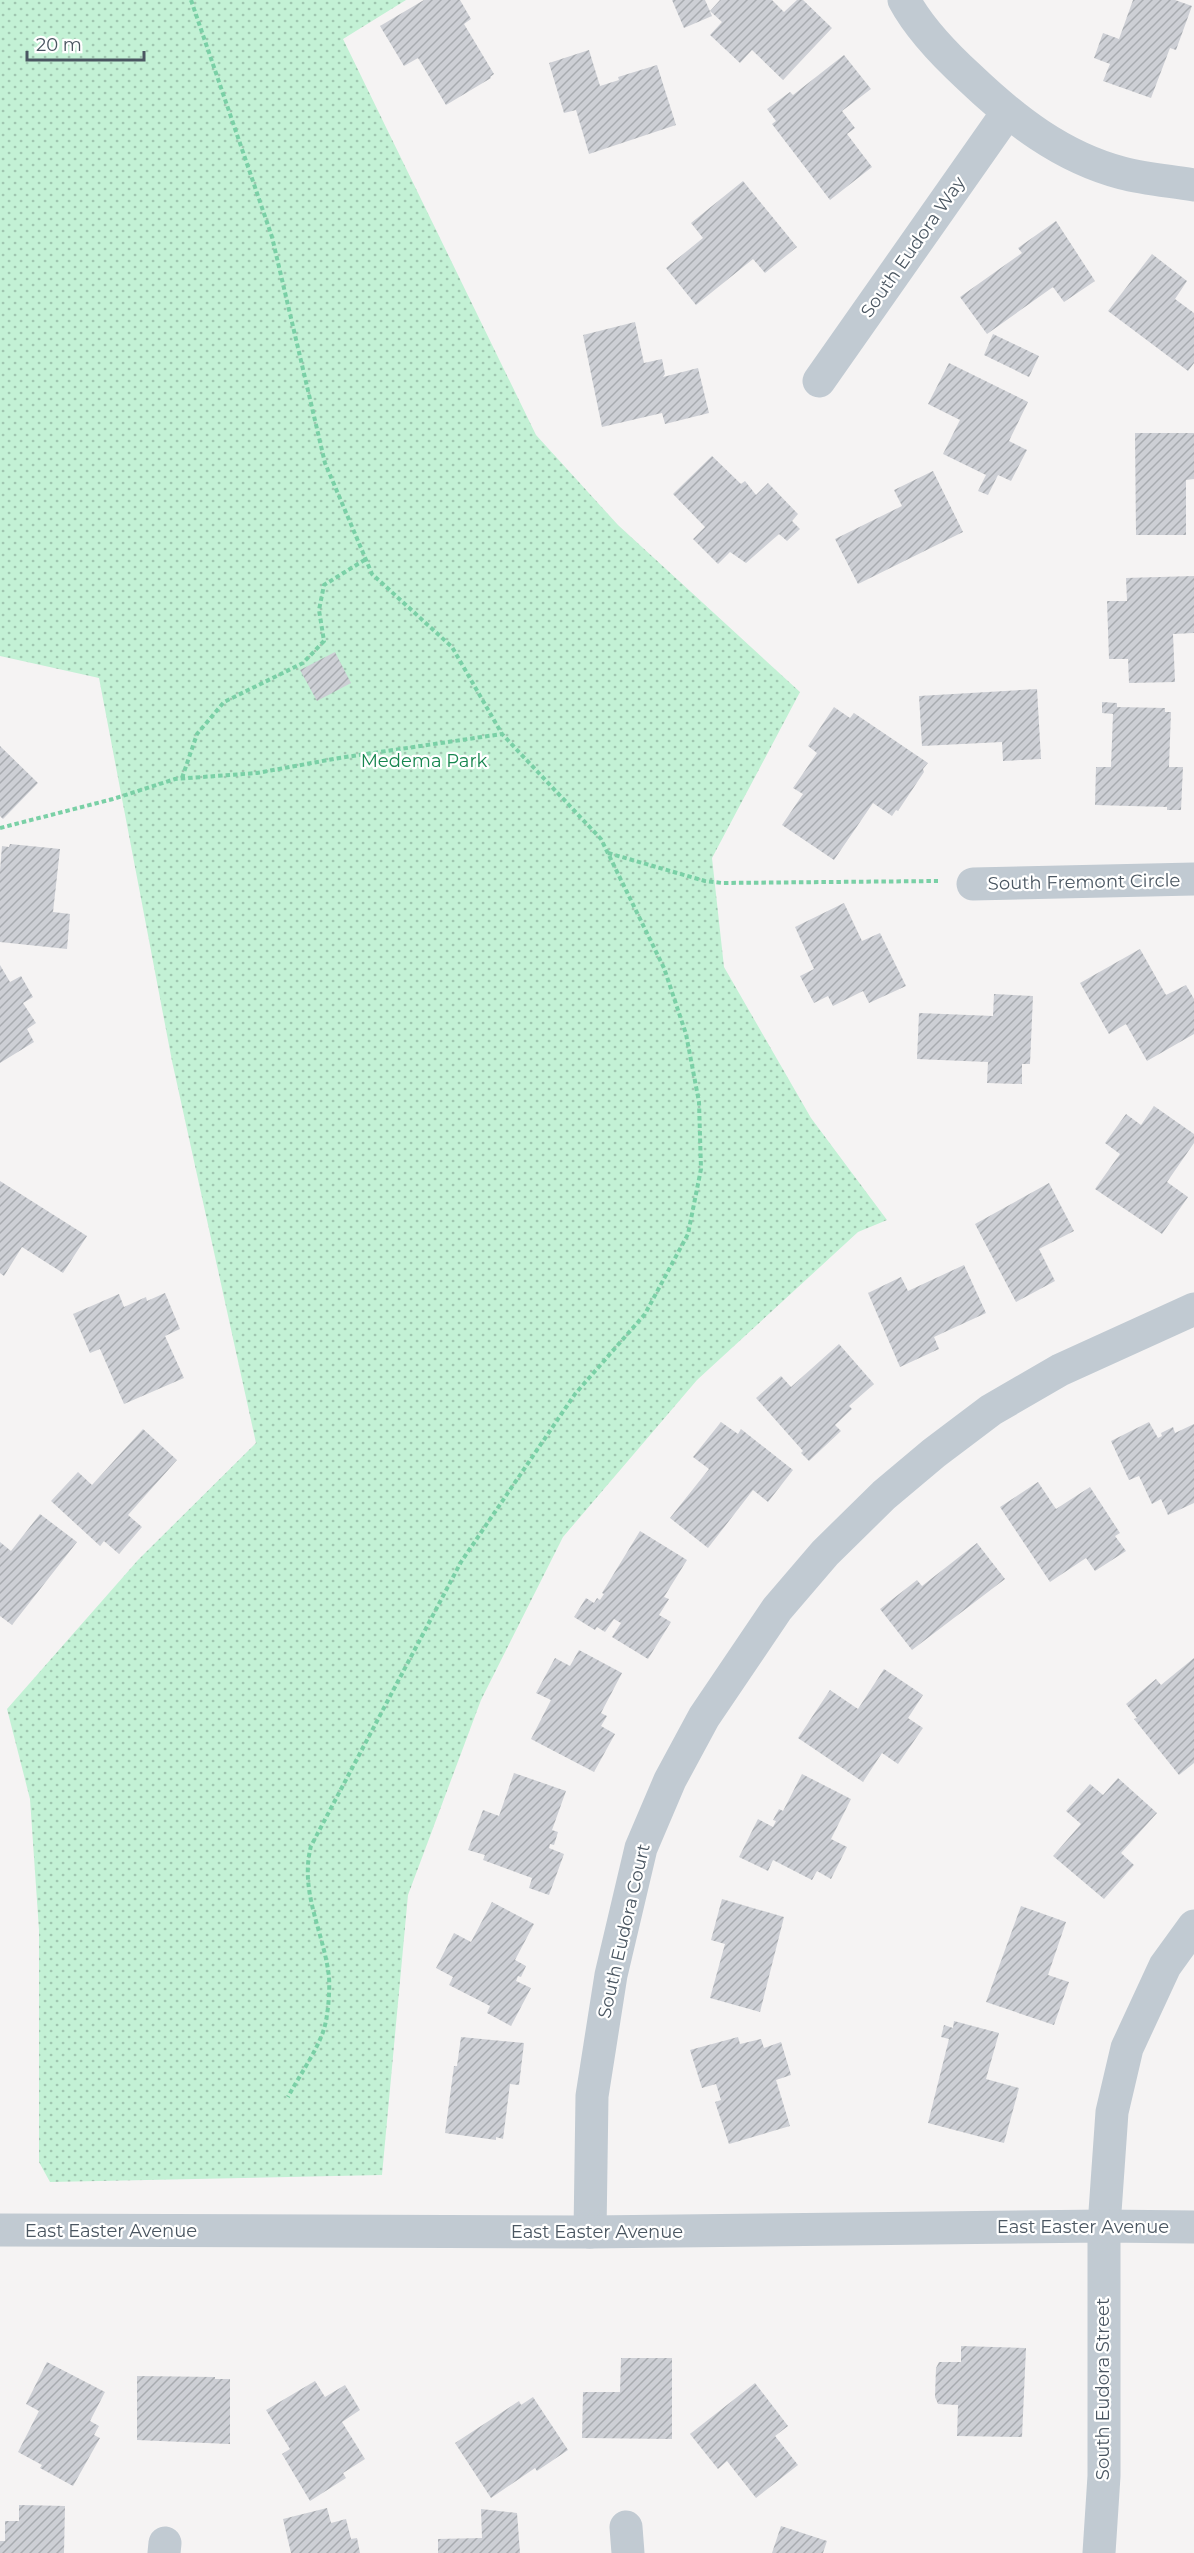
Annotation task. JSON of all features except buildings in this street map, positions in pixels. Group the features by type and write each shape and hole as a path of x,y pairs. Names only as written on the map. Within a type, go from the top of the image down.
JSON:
{"street":[{"path":"904,0 910,11 953,62 1007,113 1060,150 1121,173 1194,185"},
{"name":"South Eudora Way","path":"819,381 1007,113"},
{"name":"South Fremont Circle","path":"973,884 1194,879"},
{"name":"South Eudora Court","path":"590,2232 592,2096 611,1975 641,1848 670,1780 704,1717 777,1609 825,1553 884,1495 926,1460 991,1410 1060,1370 1194,1309"},
{"name":"South Eudora Street","path":"1099,2553 1104,2476 1104,2226 1112,2112 1127,2048 1165,1966 1194,1926"},
{"name":"East Easter Avenue","path":"0,2230 590,2232 1194,2227"}],"path":[{"path":"191,0 272,237 325,462 372,574 452,647 502,734 601,839 664,968 686,1034 699,1102 701,1169 688,1234 645,1314 575,1394 461,1562 311,1846 306,1865 310,1894 329,1977 327,2004 323,2031 288,2097"},
{"path":"182,778 197,734 224,702 303,663 324,641 319,610 324,585 366,559"},
{"path":"0,828 113,799 182,778 257,773 339,758 502,734"},
{"path":"607,853 705,881 722,883 922,879 973,884"}],"green space":[{"name":"Medema Park","path":"0,0 406,0 343,39 536,435 618,525 800,692 712,858 724,967 811,1118 887,1220 858,1232 697,1380 563,1537 481,1700 408,1895 382,2175 50,2182 39,2162 39,1930 30,1799 7,1709 138,1560 256,1443 172,1061 99,678 0,656"}]}
